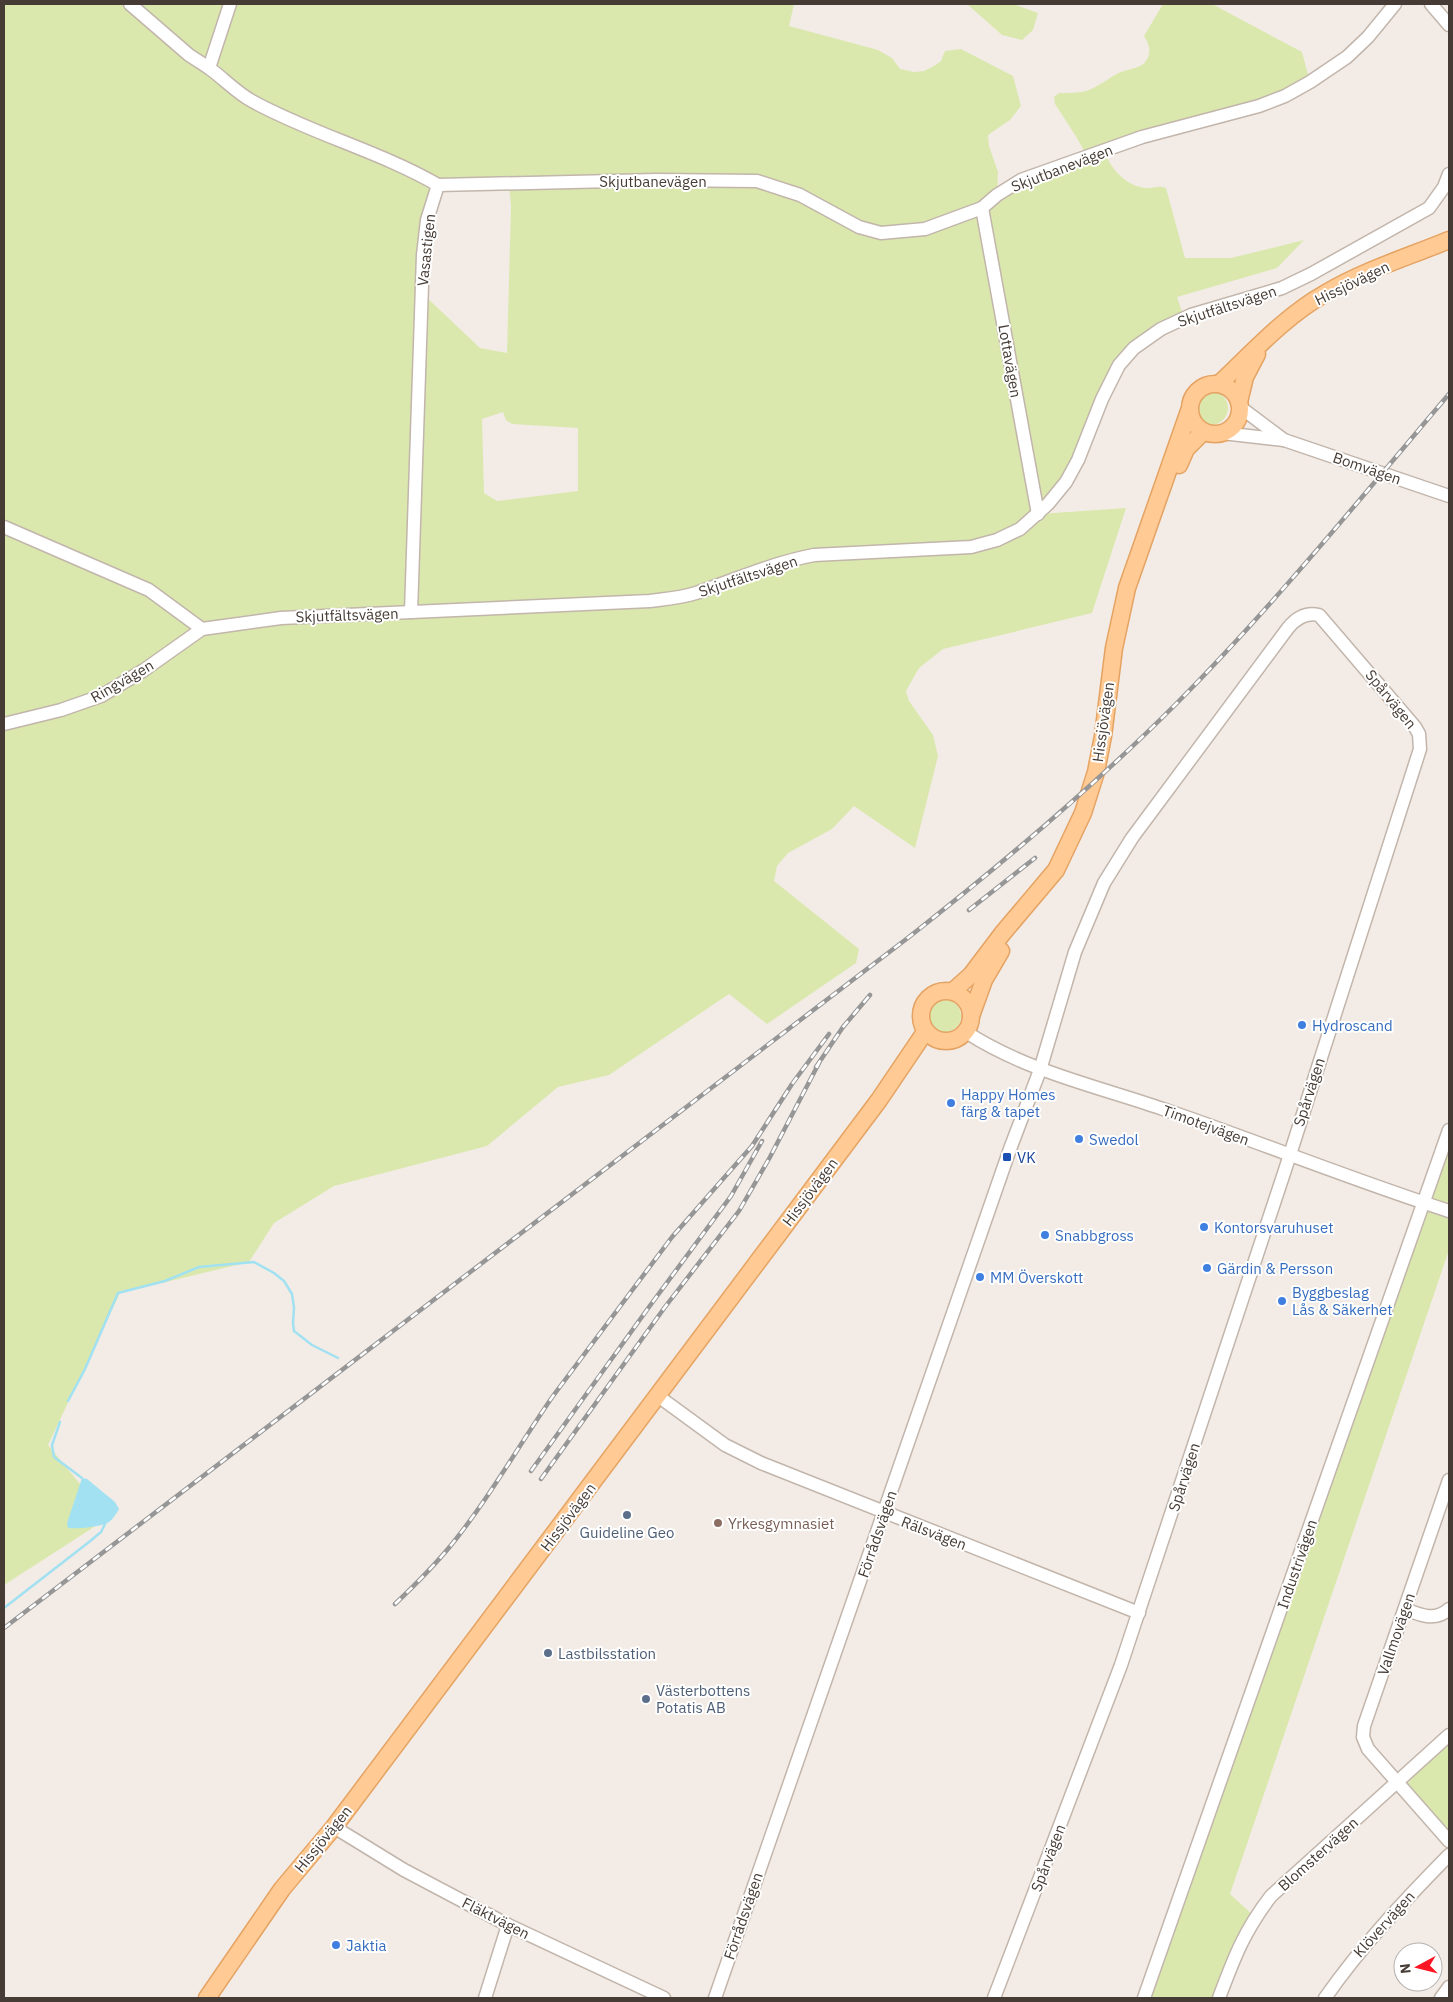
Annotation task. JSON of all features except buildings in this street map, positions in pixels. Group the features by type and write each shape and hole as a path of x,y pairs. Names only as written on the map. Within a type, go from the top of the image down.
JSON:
{"main road":[{"name":"Hissjövägen","path":"1218,384 1293,315 1326,293 1360,276 1449,240"},
{"name":"Hissjövägen","path":"1239,405 1245,377 1263,341"},
{"path":"1218,384 1227,387 1236,395 1239,405 1236,422 1229,430 1212,434 1203,432 1192,421 1189,410 1191,400 1197,392 1203,387 1218,384"},
{"name":"Hissjövägen","path":"953,991 971,975 1002,934 1056,870 1083,813 1096,772 1103,736 1119,619 1144,537 1189,410"},
{"name":"Hissjövägen","path":"1144,537 1186,450 1203,432"},
{"name":"Hissjövägen","path":"971,1016 992,963 1011,938 1035,896"},
{"path":"953,991 967,1003 971,1016 966,1032 954,1040 944,1042 925,1032 920,1018 924,1003 930,997 937,992 953,991"},
{"name":"Hissjövägen","path":"207,1998 282,1889 334,1827 658,1396 879,1100 925,1032"}],"street":[{"path":"130,4 189,54 250,100 334,139 416,172 438,185"},
{"path":"209,68 230,4"},
{"name":"Skjutbanevägen","path":"438,185 596,180 757,181 800,195 853,224 881,233 925,229 982,208 997,195 1021,180 1142,137 1259,106 1285,96 1347,57 1368,37 1395,4"},
{"path":"1431,4 1449,25"},
{"name":"Skjutfältsvägen","path":"202,628 281,618 628,603 694,594 791,559 837,553 971,547 997,540 1020,528 1038,514 1066,482 1078,460 1102,399 1119,365 1134,348 1161,328 1191,315 1282,288 1311,274 1428,208 1444,187 1449,174"},
{"name":"Vasastigen","path":"410,612 423,255 427,220 438,185"},
{"name":"Lottavägen","path":"982,208 1038,514"},
{"name":"Bomvägen","path":"1239,405 1284,440"},
{"name":"Bomvägen","path":"1222,433 1284,440 1449,496"},
{"path":"4,526 149,590 202,628"},
{"name":"Spårvägen","path":"994,1998 1139,1613 1416,762 1420,742 1419,734 1405,714 1319,615 1305,614 1293,622 1132,838 1114,865 1095,900 1075,952 1040,1070"},
{"name":"Ringvägen","path":"4,724 62,710 101,696 144,670 202,628"},
{"name":"Timotejvägen","path":"966,1032 1040,1070 1163,1109 1449,1210"},
{"name":"Förrådsvägen","path":"715,1998 1010,1149 1040,1070"},
{"name":"Industrivägen","path":"1144,1998 1425,1203 1449,1130"},
{"name":"Rälsvägen","path":"658,1396 725,1446 761,1464 1139,1613"},
{"name":"Vallmovägen","path":"1449,1480 1364,1726 1364,1738 1368,1749 1449,1841"},
{"path":"1405,1608 1424,1617 1435,1617 1449,1609"},
{"name":"Blomstervägen","path":"1219,1998 1242,1939 1255,1917 1271,1896 1449,1735"},
{"name":"Fläktvägen","path":"334,1827 404,1870 508,1925 664,1998"},
{"name":"Klövervägen","path":"1324,1998 1393,1912 1449,1855"},
{"path":"485,1998 508,1925"},
{"path":"1441,1998 1449,1987"}],"green space":[{"path":"4,4 794,4 789,26 878,50 892,58 900,69 914,72 924,71 941,61 945,51 961,49 1013,76 1021,106 1010,120 988,135 989,146 998,172 997,194 1089,160 1055,104 1054,97 1059,93 1086,91 1121,72 1138,67 1144,63 1148,58 1149,51 1144,36 1163,4 1212,4 1302,52 1310,82 1285,96 1105,151 1115,170 1126,181 1140,187 1166,188 1185,258 1231,258 1304,240 1277,268 1177,297 1184,318 1134,348 1078,460 1039,514 1126,508 1092,613 943,649 919,668 906,691 909,701 933,735 938,756 915,848 854,806 832,829 788,853 777,866 774,881 859,949 856,963 767,1024 729,994 609,1075 558,1087 487,1146 334,1186 274,1223 249,1262 120,1293 48,1445 108,1518 4,1585","holes":["509,183 511,206 507,353 480,348 422,293 438,185","503,412 506,420 512,424 578,428 578,491 497,501 484,493 482,419"]},
{"path":"967,4 1013,4 1038,13 1033,30 1022,40 1002,35"},
{"path":"1211,391 1218,392 1223,396 1227,401 1227,415 1223,420 1218,424 1211,425 1204,424 1199,420 1195,415 1194,408 1195,401 1199,396 1204,392"},
{"path":"945,1000 951,1001 956,1005 960,1010 960,1022 956,1027 951,1031 945,1032 939,1031 934,1027 930,1022 929,1016 930,1010 934,1005 939,1001"},
{"path":"1449,1130 1449,1250 1230,1894 1255,1917 1219,1998 1144,1998"},
{"path":"1449,1739 1449,1834 1407,1784"}],"water":[{"path":"82,1478 87,1479 115,1502 119,1509 106,1524 68,1528 67,1523"}],"waterway":[{"path":"68,1401 85,1369 118,1293 165,1281 199,1267 254,1262 274,1273 284,1281 292,1294 294,1331 312,1345 338,1358"},
{"path":"60,1422 52,1445 54,1457 82,1478"},
{"path":"4,1608 89,1542 101,1532 105,1524"}],"railway":[{"path":"4,1628 909,937 1046,825 1112,766 1212,667 1316,552 1449,394"},
{"path":"969,910 1035,858"},
{"path":"816,1067 843,1027 870,995"},
{"path":"395,1604 439,1560 466,1526 553,1396 672,1237 752,1146 792,1084 829,1034"},
{"path":"541,1479 665,1307 739,1211 770,1157 819,1063"},
{"path":"531,1471 731,1196 762,1141"}],"place":[{"name":"Hydroscand","path":"1302,1025"},
{"name":"Happy Homes färg & tapet","path":"951,1103"},
{"name":"Swedol","path":"1079,1139"},
{"name":"VK","path":"1007,1157"},
{"name":"Kontorsvaruhuset","path":"1204,1227"},
{"name":"Snabbgross","path":"1045,1235"},
{"name":"Gärdin & Persson","path":"1207,1268"},
{"name":"MM Överskott","path":"980,1277"},
{"name":"Byggbeslag Lås & Säkerhet","path":"1282,1301"},
{"name":"Guideline Geo","path":"627,1515"},
{"name":"Yrkesgymnasiet","path":"718,1523"},
{"name":"Lastbilsstation","path":"548,1653"},
{"name":"Västerbottens Potatis AB","path":"646,1699"},
{"name":"Jaktia","path":"336,1945"}]}
